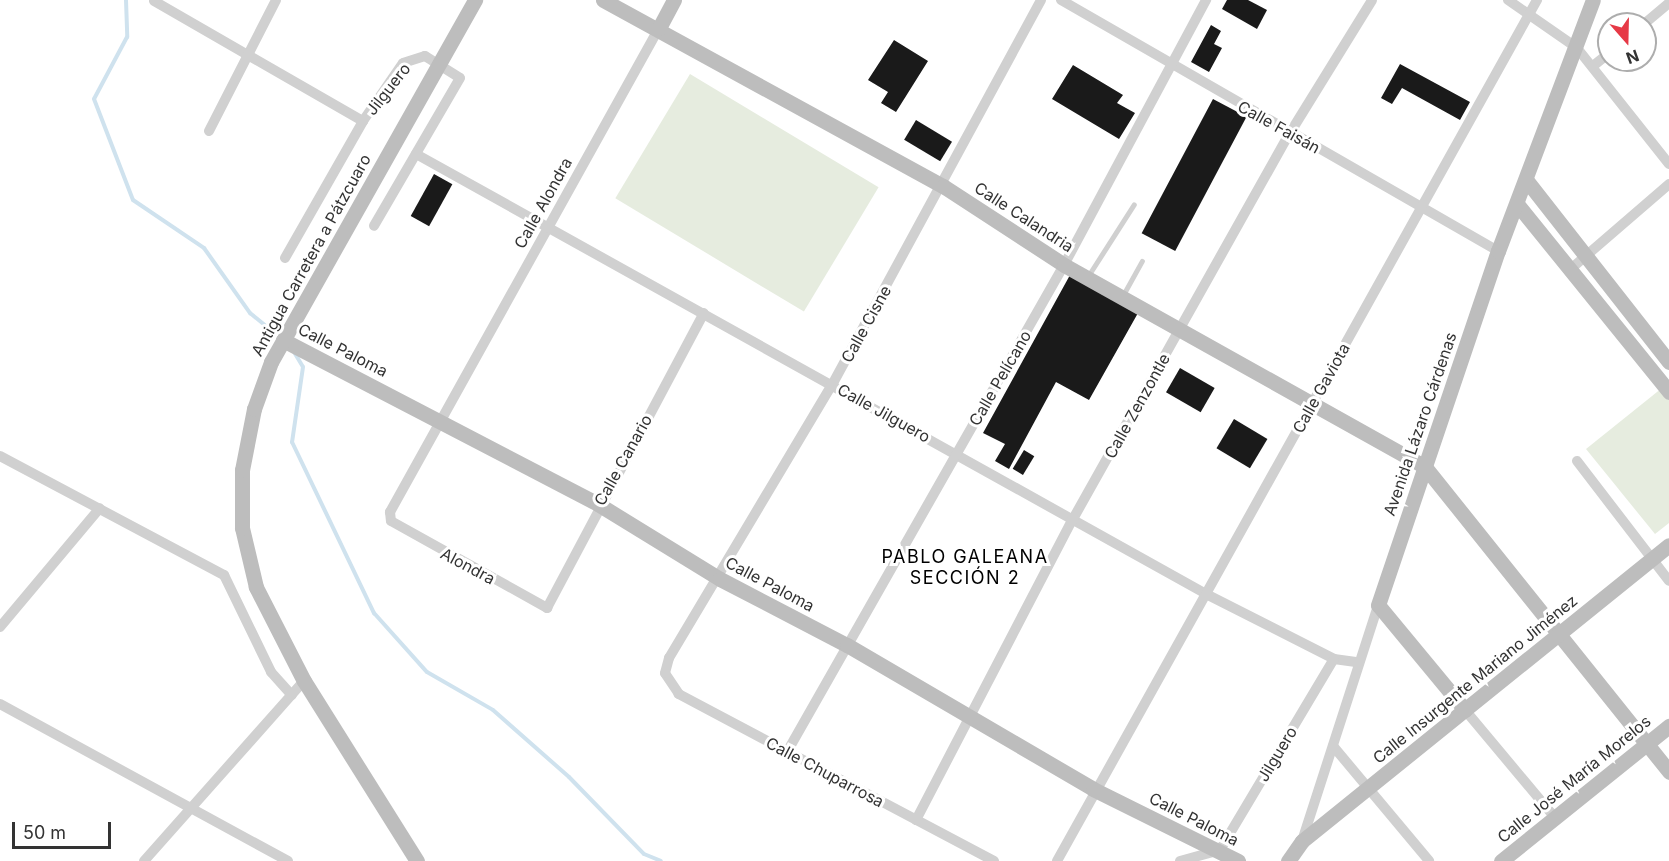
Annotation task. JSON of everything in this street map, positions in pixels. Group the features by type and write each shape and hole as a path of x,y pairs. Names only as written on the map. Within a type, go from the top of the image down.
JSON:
{"street":[{"path":"209,131 276,0"},
{"name":"Antigua Carretera a Pátzcuaro","path":"417,861 304,681 256,587 242,528 242,470 254,410 283,339 475,0"},
{"name":"Calle Calandria","path":"603,0 659,28 943,186 1064,265 1314,401 1425,467"},
{"name":"Calle Alondra","path":"391,521 390,512 443,422 674,0"},
{"name":"Calle Cisne","path":"665,673 669,658 720,579 832,385 943,186 1041,0"},
{"name":"Calle Faisán","path":"1061,0 1168,64 1498,252"},
{"name":"Calle Pelícano","path":"787,752 1064,265 1168,64 1206,0"},
{"name":"Calle Zenzontle","path":"916,820 1073,519 1290,133 1371,0"},
{"path":"1508,0 1530,13 1577,48 1669,164"},
{"name":"Calle Gaviota","path":"1057,861 1093,789 1107,777 1420,206 1537,0"},
{"name":"Avenida Lázaro Cárdenas","path":"1288,861 1302,841 1333,746 1356,663 1378,605 1498,252 1527,181 1593,0"},
{"path":"154,1 363,121"},
{"path":"1657,13 1669,3"},
{"name":"Jilguero","path":"285,258 363,121 403,63 425,56 439,63"},
{"path":"375,226 460,78 439,63"},
{"path":"1593,66 1597,63"},
{"name":"Calle Jilguero","path":"416,154 549,230 1208,594 1334,659 1356,663"},
{"path":"1527,181 1669,362"},
{"path":"1573,267 1584,254 1669,184"},
{"path":"1517,204 1573,267 1669,392"},
{"name":"Calle Canario","path":"547,608 598,504 704,314"},
{"name":"Calle Paloma","path":"283,339 598,504 720,579 848,645 1093,789 1220,850 1238,861"},
{"path":"0,456 224,575 271,672 292,695"},
{"path":"1577,461 1669,581"},
{"path":"1425,467 1669,771"},
{"path":"0,627 100,508"},
{"name":"Alondra","path":"391,521 547,608"},
{"name":"Calle Insurgente Mariano Jiménez","path":"1302,841 1669,545"},
{"path":"1378,605 1557,820"},
{"name":"Jilguero","path":"1220,850 1334,659"},
{"name":"Calle Chuparrosa","path":"665,673 679,694 994,861"},
{"path":"144,861 304,681"},
{"path":"0,704 193,807 288,861"},
{"name":"Calle José María Morelos","path":"1501,861 1557,820 1669,726"},
{"path":"1333,746 1371,787 1429,861"},
{"path":"1107,777 1109,796"},
{"path":"1180,861 1220,850"}],"lane":[{"path":"1087,277 1134,204"},
{"path":"1122,297 1142,261"}],"shaded area":[{"path":"690,74 879,187 804,312 615,198"},
{"path":"1662,388 1669,398 1669,523 1655,534 1586,449"}],"building":[{"path":"1227,0 1248,0 1267,10 1257,29 1222,9"},
{"path":"1211,25 1221,31 1214,44 1222,48 1209,72 1191,62"},
{"path":"894,40 928,61 896,112 881,103 888,92 868,80"},
{"path":"1400,64 1470,102 1460,120 1402,88 1392,104 1381,98"},
{"path":"1073,65 1123,95 1117,103 1135,113 1119,139 1052,99"},
{"path":"1213,99 1247,117 1175,251 1142,233"},
{"path":"916,120 952,142 940,161 904,140"},
{"path":"434,174 452,184 429,226 411,216"},
{"path":"1070,275 1138,313 1089,400 1056,382 1009,469 995,461 1005,444 983,433"},
{"path":"1180,368 1215,388 1201,412 1166,392"},
{"path":"1234,419 1267,439 1250,468 1216,448"},
{"path":"1024,450 1034,456 1023,475 1013,469"}],"waterway":[{"path":"126,0 127,37 94,99 133,200 204,248 250,313 265,325"},
{"path":"294,352 303,367 292,442 374,613 427,672 493,710 569,777 644,854 661,861"}],"district":[{"name":"PABLO GALEANA SECCIÓN 2","path":"965,568"}]}
